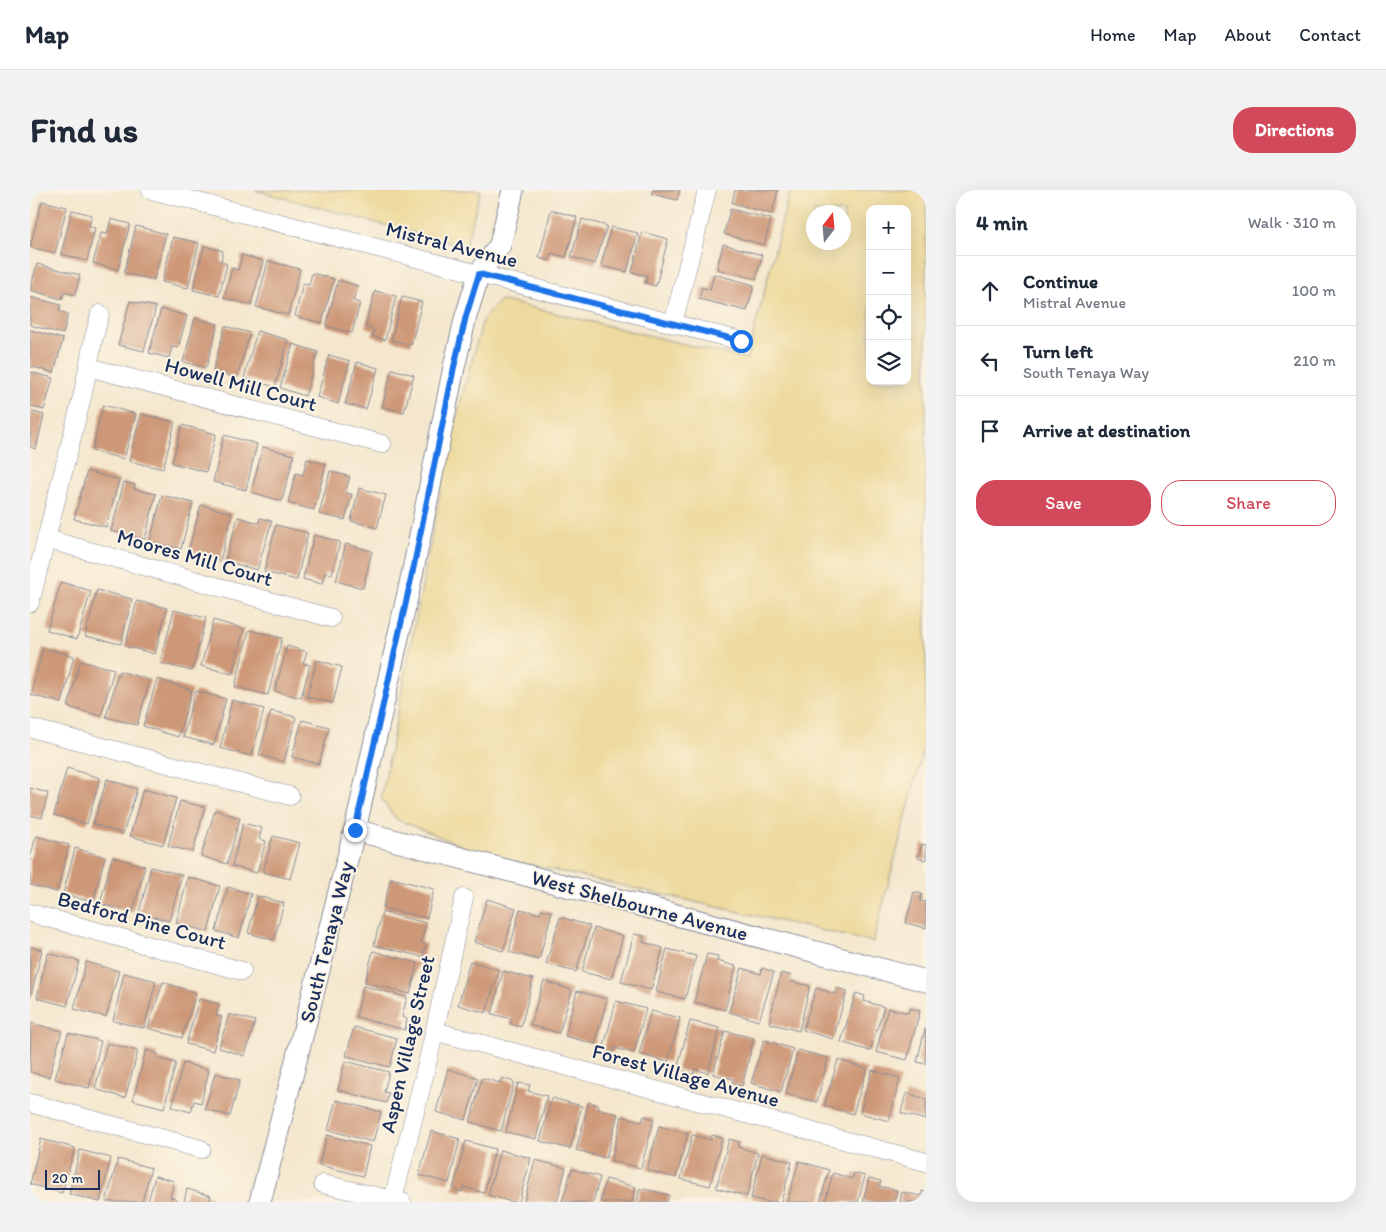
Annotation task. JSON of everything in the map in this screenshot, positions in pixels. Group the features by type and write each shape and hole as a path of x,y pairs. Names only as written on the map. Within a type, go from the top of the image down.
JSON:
{"street":[{"name":"Mistral Avenue","path":"151,190 741,341"},
{"name":"South Tenaya Way","path":"260,1202 355,830 410,584 466,316 479,274 500,245 513,190"},
{"path":"673,324 707,190"},
{"path":"30,602 84,393 100,314"},
{"name":"Howell Mill Court","path":"88,367 382,444"},
{"name":"Moores Mill Court","path":"46,539 331,618"},
{"path":"30,728 290,796"},
{"name":"West Shelbourne Avenue","path":"355,830 926,980"},
{"name":"Aspen Village Street","path":"397,1201 464,898"},
{"name":"Bedford Pine Court","path":"30,914 242,971"},
{"name":"Forest Village Avenue","path":"434,1031 926,1162"},
{"path":"30,1103 201,1149"},
{"path":"323,1184 397,1201"}],"sand":[{"path":"255,190 481,190 465,247"},
{"path":"790,190 926,190 926,740 873,942 482,854 396,819 381,799 450,442 483,319 500,300 747,359"}],"building":[{"path":"653,190 680,190 677,200 652,194"},
{"path":"735,190 778,190 772,214 732,203"},
{"path":"42,201 67,207 55,253 30,247"},
{"path":"730,209 771,219 764,245 724,234"},
{"path":"72,210 92,215 89,226 95,228 87,261 61,254"},
{"path":"551,210 577,217 566,257 551,253 549,261 539,258"},
{"path":"111,219 130,224 118,270 93,263 101,233 107,234"},
{"path":"582,219 607,226 595,264 571,257"},
{"path":"136,226 166,234 154,280 124,273"},
{"path":"611,227 638,233 627,272 601,266"},
{"path":"642,232 668,239 656,286 645,283 647,276 632,272"},
{"path":"173,237 199,243 188,288 162,282"},
{"path":"723,244 762,255 756,279 717,269"},
{"path":"204,246 223,251 221,262 227,264 219,296 193,290"},
{"path":"242,255 263,261 251,305 224,298 232,268 238,270"},
{"path":"268,261 300,269 288,315 256,307"},
{"path":"37,264 80,275 75,295 64,292 62,299 30,290"},
{"path":"312,273 334,279 322,323 295,316 303,283 309,285"},
{"path":"714,274 754,285 747,311 699,299 702,287 710,290"},
{"path":"338,280 358,286 353,301 360,303 352,333 326,326"},
{"path":"375,291 396,296 385,340 372,336 374,330 365,327"},
{"path":"30,297 61,305 59,311 68,314 63,334 30,325"},
{"path":"402,297 422,302 411,345 391,340"},
{"path":"130,301 156,307 144,351 118,345"},
{"path":"161,309 187,316 178,348 172,347 169,358 149,353"},
{"path":"195,318 218,324 206,368 183,362"},
{"path":"225,326 250,333 237,378 213,371"},
{"path":"30,330 63,339 54,373 30,366"},
{"path":"257,331 288,340 275,387 244,378"},
{"path":"293,344 318,352 305,396 280,388"},
{"path":"329,355 350,361 338,404 317,397"},
{"path":"357,362 378,368 366,409 345,404"},
{"path":"392,369 414,375 404,412 382,407"},
{"path":"30,372 53,378 44,410 30,406"},
{"path":"103,405 136,414 124,459 92,451"},
{"path":"30,411 44,415 36,449 30,447"},
{"path":"141,414 175,422 163,469 129,461"},
{"path":"182,425 216,434 206,472 172,463"},
{"path":"224,435 257,444 246,490 213,482"},
{"path":"263,447 294,455 282,501 251,492"},
{"path":"307,459 326,464 314,510 288,503 296,473 303,475"},
{"path":"87,471 119,480 106,527 74,519"},
{"path":"330,471 350,477 345,493 352,494 345,520 319,514"},
{"path":"124,482 135,485 134,489 156,494 145,539 111,531"},
{"path":"359,488 386,495 377,528 351,521"},
{"path":"162,495 193,503 181,549 150,541"},
{"path":"201,505 232,513 220,561 188,552"},
{"path":"238,517 259,523 260,518 272,521 257,570 225,561"},
{"path":"276,525 308,533 297,580 264,572"},
{"path":"314,535 340,542 332,574 325,573 322,584 303,579"},
{"path":"346,544 372,551 363,588 336,581"},
{"path":"61,582 91,591 77,639 47,630"},
{"path":"97,590 132,599 121,644 85,636"},
{"path":"137,601 167,608 155,654 125,646"},
{"path":"174,610 206,618 192,671 160,663"},
{"path":"213,620 244,629 232,674 201,666"},
{"path":"249,630 282,638 268,695 235,687"},
{"path":"287,646 307,652 303,663 310,665 301,698 275,691"},
{"path":"43,648 74,656 62,703 31,695"},
{"path":"317,660 342,667 333,703 307,697"},
{"path":"80,661 114,669 101,716 68,707"},
{"path":"119,671 150,680 137,725 106,717"},
{"path":"157,679 192,690 178,737 143,726"},
{"path":"195,691 226,699 214,745 183,737"},
{"path":"232,700 264,709 252,756 220,748"},
{"path":"271,711 296,717 284,762 259,755"},
{"path":"302,720 329,727 319,764 292,757"},
{"path":"67,768 100,778 87,824 54,815"},
{"path":"107,779 137,789 123,834 93,824"},
{"path":"30,788 48,793 42,818 30,815"},
{"path":"143,789 176,798 163,845 130,836"},
{"path":"180,801 205,807 193,852 168,846"},
{"path":"215,810 240,818 227,864 201,856"},
{"path":"243,823 262,828 259,839 266,841 257,873 232,866"},
{"path":"36,836 69,845 57,892 30,885 30,859"},
{"path":"273,836 300,843 290,879 263,872"},
{"path":"922,844 926,845 926,860 918,858"},
{"path":"75,848 105,857 93,902 63,894"},
{"path":"112,857 145,866 133,912 100,904"},
{"path":"151,867 182,875 169,921 139,913"},
{"path":"188,877 220,886 208,932 176,923"},
{"path":"391,878 434,889 427,918 383,908"},
{"path":"228,887 251,894 239,938 216,931"},
{"path":"914,892 922,894 920,901 926,902 926,928 906,923"},
{"path":"258,896 284,903 274,940 248,933"},
{"path":"487,899 516,908 503,951 474,942"},
{"path":"520,909 540,914 541,909 552,912 539,960 509,952"},
{"path":"382,912 426,923 421,943 426,944 423,957 374,945"},
{"path":"560,917 590,926 576,972 546,964"},
{"path":"594,928 623,936 611,979 582,972"},
{"path":"634,934 644,936 643,942 663,948 651,990 621,982"},
{"path":"30,947 42,950 31,996 30,996"},
{"path":"667,949 696,956 685,999 656,992"},
{"path":"373,951 418,963 410,994 365,982"},
{"path":"48,953 79,961 67,1006 37,998"},
{"path":"707,954 718,956 717,961 736,966 725,1010 694,1002"},
{"path":"470,961 499,970 486,1013 458,1005"},
{"path":"86,962 119,971 106,1017 74,1009"},
{"path":"742,968 761,974 762,968 774,972 759,1021 729,1012"},
{"path":"503,971 533,979 521,1027 510,1024 512,1019 492,1014"},
{"path":"124,973 156,981 144,1028 113,1021"},
{"path":"781,973 792,976 790,981 810,986 799,1031 769,1023"},
{"path":"544,981 572,990 559,1033 530,1025"},
{"path":"163,982 196,993 182,1038 148,1028"},
{"path":"363,986 407,997 402,1017 407,1019 405,1030 356,1017"},
{"path":"816,988 835,994 836,988 847,991 833,1039 803,1030"},
{"path":"577,991 607,999 595,1044 565,1036"},
{"path":"856,993 865,996 864,1001 884,1007 870,1051 841,1042"},
{"path":"199,999 219,1004 216,1015 222,1017 213,1051 186,1044"},
{"path":"616,1001 646,1009 634,1053 615,1048 613,1053 603,1050"},
{"path":"888,1008 908,1013 910,1008 920,1011 907,1060 876,1052"},
{"path":"651,1011 680,1018 668,1062 639,1054"},
{"path":"229,1014 255,1021 245,1056 219,1048"},
{"path":"690,1021 720,1028 708,1073 695,1069 694,1074 677,1069"},
{"path":"31,1023 62,1031 49,1077 30,1072"},
{"path":"354,1027 397,1038 390,1067 346,1056"},
{"path":"926,1029 926,1064 917,1062"},
{"path":"725,1031 754,1038 742,1086 732,1084 733,1079 713,1074"},
{"path":"68,1033 101,1041 89,1088 55,1079"},
{"path":"764,1040 793,1049 781,1092 751,1083"},
{"path":"107,1043 138,1051 125,1098 95,1089"},
{"path":"146,1050 158,1054 157,1058 176,1063 164,1108 133,1100"},
{"path":"798,1050 828,1058 817,1102 786,1094"},
{"path":"838,1060 867,1069 853,1114 824,1106"},
{"path":"345,1061 389,1072 384,1092 389,1093 386,1103 338,1090"},
{"path":"183,1063 209,1070 201,1103 194,1101 191,1112 172,1107"},
{"path":"448,1069 478,1078 466,1120 436,1112"},
{"path":"872,1070 900,1078 889,1121 860,1113"},
{"path":"215,1073 240,1080 230,1116 205,1109"},
{"path":"482,1078 500,1083 502,1078 514,1082 501,1131 470,1122"},
{"path":"518,1083 530,1085 528,1091 547,1096 536,1139 506,1132"},
{"path":"906,1093 926,1099 926,1120 901,1113"},
{"path":"552,1098 582,1106 570,1149 540,1141"},
{"path":"336,1100 381,1112 373,1142 328,1130"},
{"path":"589,1102 599,1105 598,1109 618,1114 606,1158 576,1150"},
{"path":"622,1116 642,1122 644,1116 654,1119 641,1168 611,1161"},
{"path":"659,1126 688,1134 676,1178 647,1170"},
{"path":"431,1131 460,1139 449,1183 419,1175"},
{"path":"327,1135 370,1146 363,1176 319,1165"},
{"path":"692,1135 711,1140 712,1135 722,1138 710,1186 681,1179"},
{"path":"41,1139 75,1148 62,1193 30,1184"},
{"path":"729,1139 740,1142 738,1147 758,1153 747,1196 716,1188"},
{"path":"466,1141 495,1149 484,1193 464,1187 462,1192 453,1189"},
{"path":"80,1150 111,1158 100,1202 69,1194"},
{"path":"500,1150 531,1158 519,1202 512,1202 488,1195"},
{"path":"762,1154 792,1162 781,1202 767,1202 751,1198"},
{"path":"118,1159 151,1168 142,1202 106,1202"},
{"path":"535,1160 566,1168 557,1202 524,1202"},
{"path":"799,1161 829,1170 820,1202 787,1202"},
{"path":"572,1169 600,1177 593,1202 562,1202"},
{"path":"833,1173 852,1179 854,1173 865,1176 858,1202 825,1202"},
{"path":"155,1176 174,1181 170,1197 176,1199 175,1202 148,1202"},
{"path":"869,1178 881,1181 879,1186 897,1190 894,1202 863,1202"},
{"path":"606,1179 636,1187 632,1202 600,1202"},
{"path":"640,1188 669,1195 667,1202 637,1202"},
{"path":"187,1189 211,1196 209,1202 184,1202"},
{"path":"922,1191 926,1192 926,1202 900,1202 902,1192 921,1196"}],"route":[{"path":"355,830 412,575 454,367 466,316 479,274 741,341"}]}
